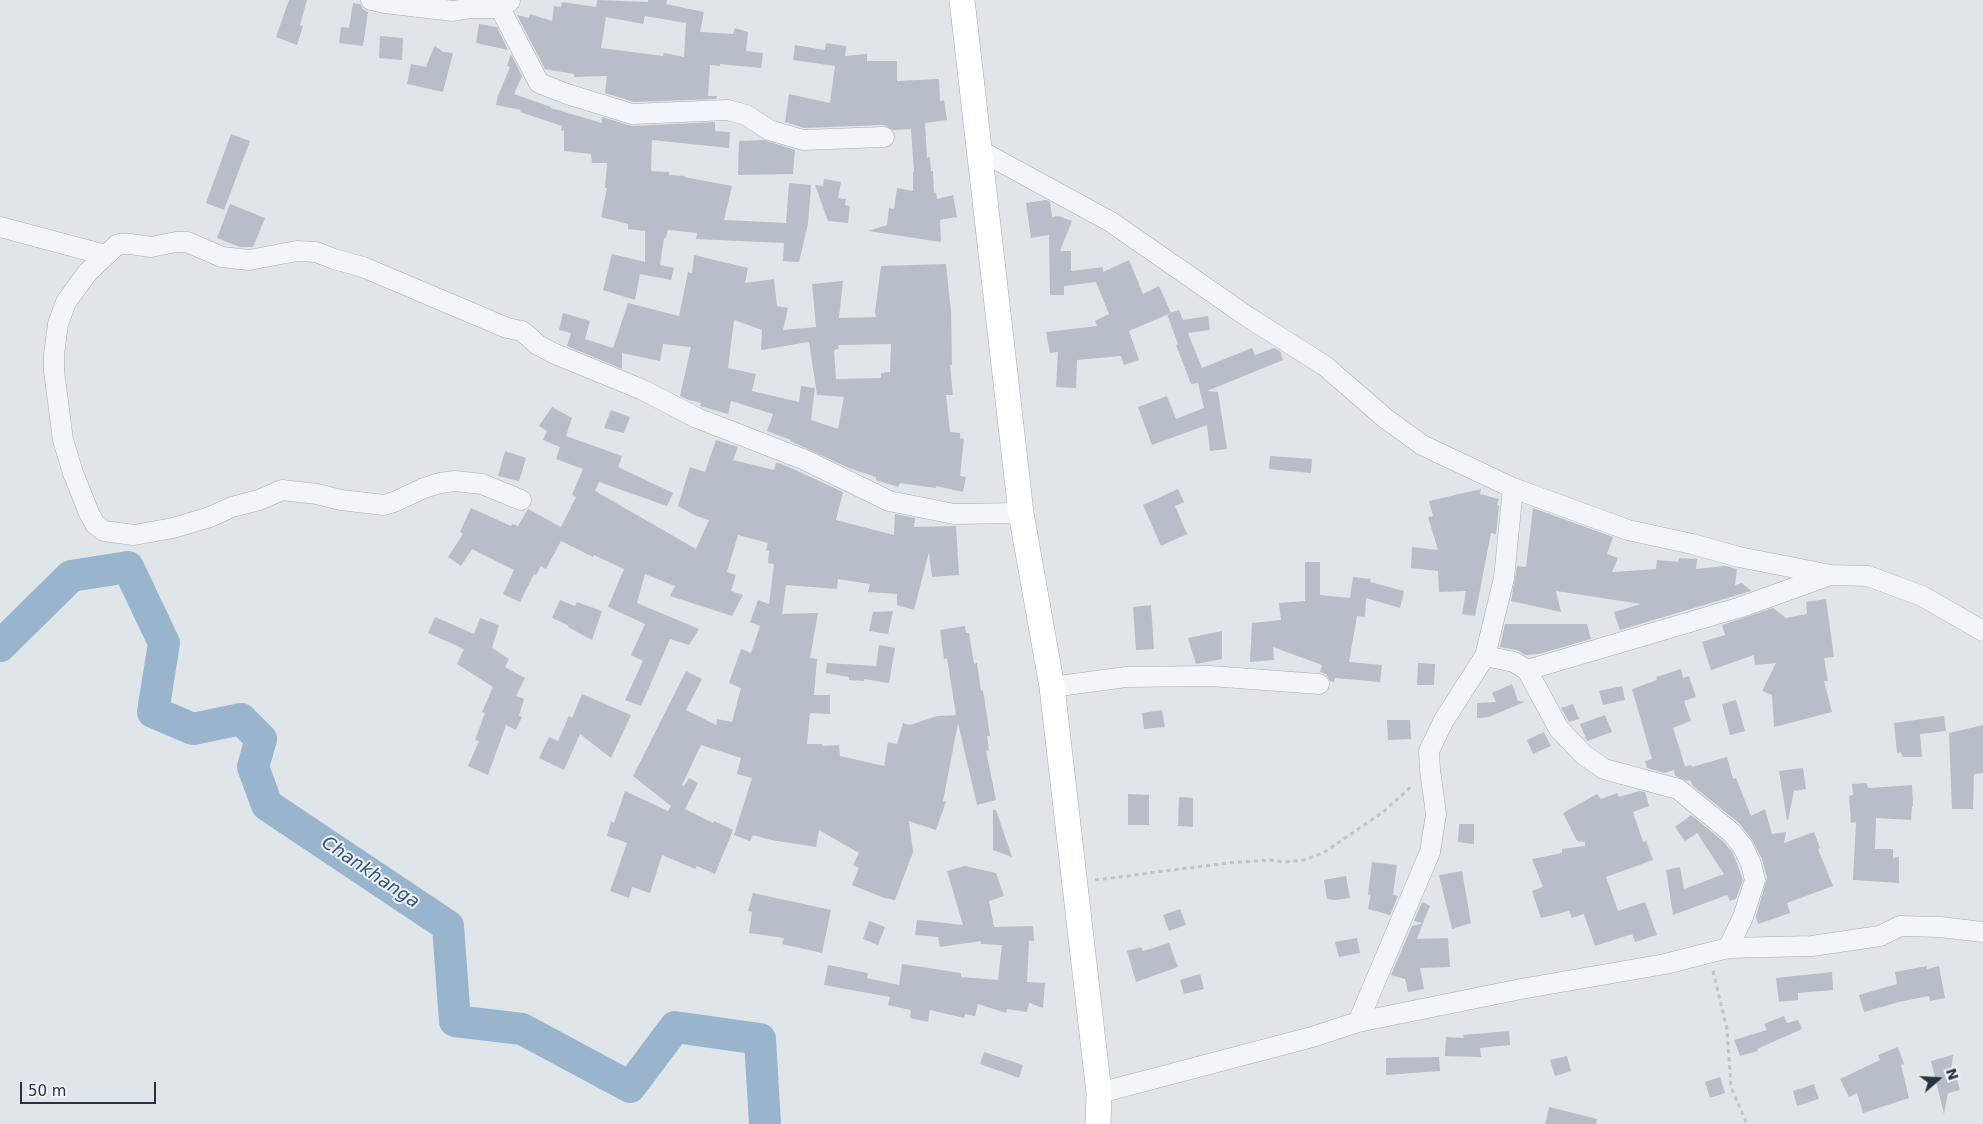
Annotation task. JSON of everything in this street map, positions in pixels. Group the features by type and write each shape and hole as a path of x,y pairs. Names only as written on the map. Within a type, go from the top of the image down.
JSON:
{"main road":[{"path":"962,0 1021,513 1052,687 1099,1093 1098,1124"}],"street":[{"path":"371,0 453,11 505,4 539,83 567,94 632,114 728,110 746,115 769,130 803,140 884,137"},
{"path":"979,150 1111,222 1248,317 1325,366 1385,418 1422,445 1512,488 1628,530 1692,544 1739,557 1831,575 1868,576 1913,592 1983,631"},
{"path":"0,227 105,256"},
{"path":"521,500 482,484 455,481 432,485 384,505 282,490 259,500 232,507 210,517 174,528 134,535 104,531 95,524 89,513 62,440 54,355 58,324 66,302 88,272 118,244 151,247 182,242 193,244 222,257 248,260 297,251 316,252 363,267 506,328 522,331 538,345 553,353 643,390 697,418 805,460 889,501 954,514 1021,513"},
{"path":"1358,1022 1430,852 1436,814 1428,751 1444,720 1485,656 1504,578 1512,488"},
{"path":"1527,670 1741,607 1831,575"},
{"path":"1485,656 1514,662 1527,670 1559,729 1584,755 1604,769 1678,789 1732,833 1743,847 1751,864 1755,880 1743,917 1728,948"},
{"path":"1052,687 1126,678 1210,676 1319,684"},
{"path":"1099,1093 1312,1037 1358,1022 1665,964 1728,948 1812,946 1880,936 1900,926 1940,927 1983,932"}],"path":[{"path":"1075,882 1227,863 1304,860 1323,854 1383,812 1430,770"},
{"path":"1709,953 1727,1030 1731,1087 1747,1124"}],"building":[{"path":"289,0 307,0 300,25 303,26 297,45 276,37"},
{"path":"597,0 648,2 648,0 667,0 666,4 704,12 700,32 733,34 735,28 748,32 746,51 763,53 761,68 720,64 720,66 710,65 708,96 717,96 716,99 634,102 605,93 607,76 574,77 574,74 545,69 517,15 529,18 530,14 552,21 554,6 561,7 562,2 596,7","holes":["645,16 686,23 684,57 664,53 663,56 601,48 606,17 643,24"]},
{"path":"353,3 360,4 368,12 363,46 339,43 341,27 349,28"},
{"path":"479,24 497,27 508,50 476,43"},
{"path":"380,36 403,38 402,60 379,58"},
{"path":"826,43 846,46 845,56 867,54 867,61 897,61 897,81 939,79 940,101 944,100 947,120 925,123 927,158 930,157 934,193 936,192 937,199 953,195 957,217 940,220 941,242 868,231 887,225 889,208 894,209 897,188 913,191 914,172 911,129 893,130 884,125 804,128 785,122 789,94 830,103 835,66 793,60 795,45 825,50"},
{"path":"435,46 443,52 453,53 443,92 407,84 411,64 426,67"},
{"path":"511,54 522,76 514,94 551,108 602,123 602,117 632,126 715,122 715,131 730,132 729,148 652,140 651,171 669,172 669,175 685,176 732,186 724,220 786,223 789,183 811,185 808,224 799,262 783,261 784,243 696,239 697,233 668,230 666,238 664,238 660,265 674,268 671,280 640,274 635,300 603,290 612,254 645,262 645,231 628,229 628,224 601,217 607,188 605,188 607,163 592,163 591,154 564,151 564,131 561,130 562,126 520,112 521,110 496,105 510,67 507,66"},
{"path":"231,134 250,141 224,210 206,203"},
{"path":"764,140 795,150 793,174 738,175 739,141"},
{"path":"824,179 841,182 838,198 846,199 845,205 850,206 848,223 828,221 815,185 823,186"},
{"path":"1046,200 1050,202 1052,217 1058,216 1072,221 1060,251 1071,251 1071,271 1103,267 1103,272 1129,260 1143,294 1159,286 1171,313 1129,331 1139,360 1124,365 1121,356 1077,360 1076,388 1056,387 1058,352 1050,353 1046,332 1097,326 1095,321 1109,314 1096,282 1064,286 1064,295 1050,295 1049,235 1031,238 1026,203"},
{"path":"230,204 265,218 253,247 240,247 217,238"},
{"path":"694,255 748,268 745,283 774,279 777,306 788,308 783,330 816,327 812,284 843,281 839,318 876,317 881,266 946,264 951,311 952,365 950,365 953,395 946,395 950,432 960,433 960,438 964,439 960,476 966,477 963,492 936,486 936,488 900,483 898,487 876,480 876,477 849,468 791,440 767,431 773,414 731,401 728,414 700,406 701,403 680,396 691,347 663,344 660,361 622,353 622,369 567,346 571,333 559,330 563,313 590,321 585,339 613,348 628,303 679,316 688,272 692,273","holes":["734,320 762,330 761,350 809,342 817,395 844,397 838,429 811,420 815,388 801,386 799,402 752,391 756,374 728,368","891,344 890,372 881,373 881,378 836,379 834,350 839,349 838,345"]},
{"path":"1179,310 1183,320 1208,316 1210,330 1188,333 1202,368 1252,348 1255,355 1274,348 1280,351 1283,360 1207,391 1218,392 1227,449 1210,451 1207,425 1152,445 1138,407 1167,396 1176,419 1204,408 1198,383 1191,384 1176,345 1178,344 1167,314"},
{"path":"552,407 572,418 566,436 622,456 618,467 673,493 667,506 599,482 595,491 696,549 709,520 696,516 678,506 690,467 705,472 716,440 738,447 733,460 774,470 776,463 782,464 843,492 836,520 894,535 895,514 915,518 914,527 956,526 959,575 932,577 929,552 914,610 897,605 897,594 868,592 870,584 838,579 837,589 786,585 782,614 818,613 810,658 817,659 814,695 830,695 830,714 810,713 807,744 822,744 822,746 839,745 840,756 884,766 888,742 897,744 903,723 910,725 937,716 956,715 947,658 944,659 940,630 965,626 966,633 969,633 974,664 977,663 981,691 983,690 990,736 987,736 989,750 986,751 996,800 977,805 958,723 943,801 946,802 936,830 909,821 913,852 895,900 884,898 852,885 859,868 853,865 859,853 819,830 816,847 771,840 753,835 750,841 734,835 752,778 737,774 741,758 701,745 682,785 684,786 689,778 698,783 685,809 713,823 714,821 733,830 715,874 697,866 695,869 662,855 650,893 632,887 629,898 610,891 627,843 607,836 611,821 614,823 625,791 668,811 671,806 633,776 686,671 702,679 686,710 716,725 717,719 732,722 741,688 729,683 741,649 751,653 760,626 750,622 758,600 769,604 774,564 768,563 769,551 766,550 768,543 738,535 727,572 736,575 731,591 743,595 732,616 670,596 675,586 645,574 637,603 699,629 689,645 670,639 641,706 625,700 643,661 631,655 645,624 608,607 624,569 594,555 593,557 561,541 546,569 541,566 536,575 534,574 520,602 503,594 514,570 472,549 461,566 448,557 463,534 460,532 471,508 511,526 512,524 518,526 528,509 561,527 576,497 572,495 583,469 556,459 560,447 543,440 547,431 539,426"},
{"path":"611,410 630,417 624,433 604,428"},
{"path":"505,451 526,458 519,481 498,476"},
{"path":"1270,456 1312,459 1311,473 1269,469"},
{"path":"1178,489 1184,502 1175,506 1187,534 1161,546 1143,505"},
{"path":"1481,489 1480,494 1499,499 1497,505 1499,506 1496,534 1491,533 1475,616 1462,614 1466,591 1439,592 1438,571 1411,568 1412,547 1438,550 1428,517 1433,516 1429,501"},
{"path":"1533,508 1613,537 1607,554 1618,558 1612,572 1656,569 1657,560 1678,562 1679,558 1697,559 1696,569 1726,566 1737,569 1735,585 1742,583 1751,591 1620,630 1614,612 1641,604 1556,591 1561,612 1511,601 1517,566 1526,567"},
{"path":"1305,562 1320,562 1320,595 1350,598 1353,577 1371,579 1370,582 1404,591 1400,608 1366,598 1365,617 1357,616 1349,662 1382,665 1380,682 1335,678 1334,682 1330,681 1326,674 1320,672 1322,665 1273,647 1274,660 1250,662 1252,623 1281,620 1279,603 1305,601"},
{"path":"1826,599 1834,657 1824,658 1828,681 1824,681 1832,712 1774,727 1772,695 1762,691 1776,663 1755,665 1754,655 1711,670 1702,642 1725,635 1722,625 1773,608 1786,618 1807,614 1806,602"},
{"path":"560,600 575,606 577,602 602,611 592,640 568,627 568,625 552,618"},
{"path":"1151,605 1154,649 1136,650 1133,607"},
{"path":"893,611 888,634 869,631 873,612"},
{"path":"435,617 474,634 480,618 499,625 492,648 509,659 505,667 525,678 516,696 524,699 519,716 522,717 516,730 506,725 488,775 468,766 479,741 475,740 485,713 482,712 493,687 457,664 464,649 428,633"},
{"path":"1505,624 1587,624 1591,639 1539,654 1525,655 1517,650 1500,647"},
{"path":"1222,631 1222,659 1196,664 1188,638"},
{"path":"879,645 895,648 889,683 864,679 864,681 849,680 849,677 826,673 827,663 876,666"},
{"path":"1418,663 1435,664 1434,685 1417,685"},
{"path":"1681,669 1683,678 1689,676 1696,697 1684,701 1691,721 1673,728 1685,766 1682,767 1691,765 1692,767 1727,757 1733,779 1736,778 1751,816 1765,809 1772,834 1786,832 1784,843 1814,832 1820,848 1818,849 1833,886 1787,903 1790,913 1758,924 1756,916 1767,878 1762,859 1752,840 1740,824 1693,786 1690,780 1687,781 1675,776 1674,770 1664,773 1647,768 1645,761 1652,759 1632,689 1657,680 1656,677"},
{"path":"1512,684 1518,701 1524,702 1489,717 1477,718 1477,703 1496,702 1492,693"},
{"path":"1622,686 1625,700 1603,705 1599,691"},
{"path":"582,694 631,715 611,758 580,734 564,770 539,758 549,737 558,741 569,716 572,718"},
{"path":"1736,700 1745,731 1730,735 1722,704"},
{"path":"1573,704 1579,719 1569,722 1561,708"},
{"path":"1162,710 1165,727 1144,729 1142,713"},
{"path":"1605,715 1612,732 1587,741 1580,724"},
{"path":"1944,716 1946,731 1920,734 1922,757 1902,757 1901,752 1897,753 1894,723"},
{"path":"1387,720 1410,720 1411,739 1388,740"},
{"path":"1983,725 1983,773 1974,774 1973,809 1952,809 1949,733"},
{"path":"1544,732 1551,746 1533,754 1527,740"},
{"path":"1803,768 1806,789 1794,791 1787,820 1779,771"},
{"path":"1867,783 1868,788 1912,785 1913,806 1911,820 1876,818 1875,849 1893,849 1893,858 1899,857 1899,883 1853,880 1856,822 1851,823 1849,796 1853,795 1852,784"},
{"path":"1639,791 1645,792 1649,806 1633,812 1643,842 1646,841 1653,860 1606,877 1618,911 1645,902 1657,935 1635,942 1632,934 1595,946 1584,914 1572,918 1569,911 1541,918 1532,891 1543,887 1532,859 1562,853 1562,849 1585,846 1585,842 1577,841 1563,813 1597,794 1601,799 1617,793 1619,797"},
{"path":"1128,794 1149,795 1149,825 1128,825"},
{"path":"1179,797 1193,798 1193,827 1178,826"},
{"path":"993,810 996,810 1012,857 993,850"},
{"path":"1691,815 1723,841 1733,853 1743,880 1736,899 1730,901 1727,895 1673,915 1666,870 1680,867 1684,889 1724,874 1697,833 1685,841 1675,827"},
{"path":"1459,824 1474,824 1474,844 1458,842"},
{"path":"1372,862 1397,865 1393,895 1398,896 1390,915 1368,909 1371,894 1368,895"},
{"path":"965,866 996,873 1004,896 989,901 994,927 1033,926 1034,941 1029,941 1027,982 1045,983 1043,1008 1029,1003 1027,1012 1007,1009 1006,1013 978,1004 975,1016 965,1014 964,1018 930,1010 928,1022 910,1018 911,1010 888,1005 890,997 824,985 828,965 868,973 867,978 899,985 902,964 961,973 961,977 998,980 1002,945 981,944 981,941 940,947 938,937 915,935 917,920 963,925 947,871"},
{"path":"1462,871 1471,923 1452,929 1439,875"},
{"path":"1346,876 1350,898 1327,899 1324,880"},
{"path":"753,893 831,910 822,953 782,944 784,938 749,933 752,912 748,911"},
{"path":"1422,902 1430,906 1423,923 1414,921"},
{"path":"1180,909 1186,925 1169,931 1163,915"},
{"path":"869,921 885,927 878,945 863,939"},
{"path":"1423,923 1417,939 1448,938 1450,967 1420,968 1424,989 1408,992 1405,979 1391,975 1412,926"},
{"path":"1357,938 1360,953 1339,957 1335,942"},
{"path":"1169,943 1178,967 1136,982 1127,951 1141,947 1143,951"},
{"path":"1927,966 1927,969 1939,966 1945,998 1930,1001 1929,996 1864,1012 1859,995 1897,984 1895,972"},
{"path":"1832,972 1833,990 1798,993 1798,1000 1779,1002 1776,978"},
{"path":"1200,974 1204,989 1184,994 1180,980"},
{"path":"1784,1016 1787,1023 1798,1020 1802,1029 1757,1049 1758,1051 1740,1056 1734,1040 1767,1030 1764,1024"},
{"path":"1509,1031 1510,1045 1480,1048 1481,1057 1445,1056 1446,1037 1464,1038 1463,1035"},
{"path":"1898,1047 1904,1064 1901,1065 1909,1098 1863,1113 1857,1093 1849,1097 1840,1079 1880,1060 1878,1055"},
{"path":"984,1052 1023,1065 1019,1078 980,1064"},
{"path":"1953,1055 1951,1072 1955,1070 1960,1090 1948,1093 1944,1114 1931,1061"},
{"path":"1567,1056 1571,1071 1555,1076 1550,1060"},
{"path":"1439,1057 1440,1071 1386,1075 1386,1058"},
{"path":"1720,1077 1725,1093 1710,1098 1705,1082"},
{"path":"1814,1084 1819,1099 1797,1106 1793,1091"},
{"path":"1549,1107 1597,1119 1596,1124 1545,1124"}],"waterway":[{"name":"Chankhanga","path":"0,646 71,576 128,567 164,643 153,712 193,729 241,719 261,739 253,767 267,805 448,926 455,1021 522,1029 630,1087 675,1027 760,1039 765,1124"}]}
